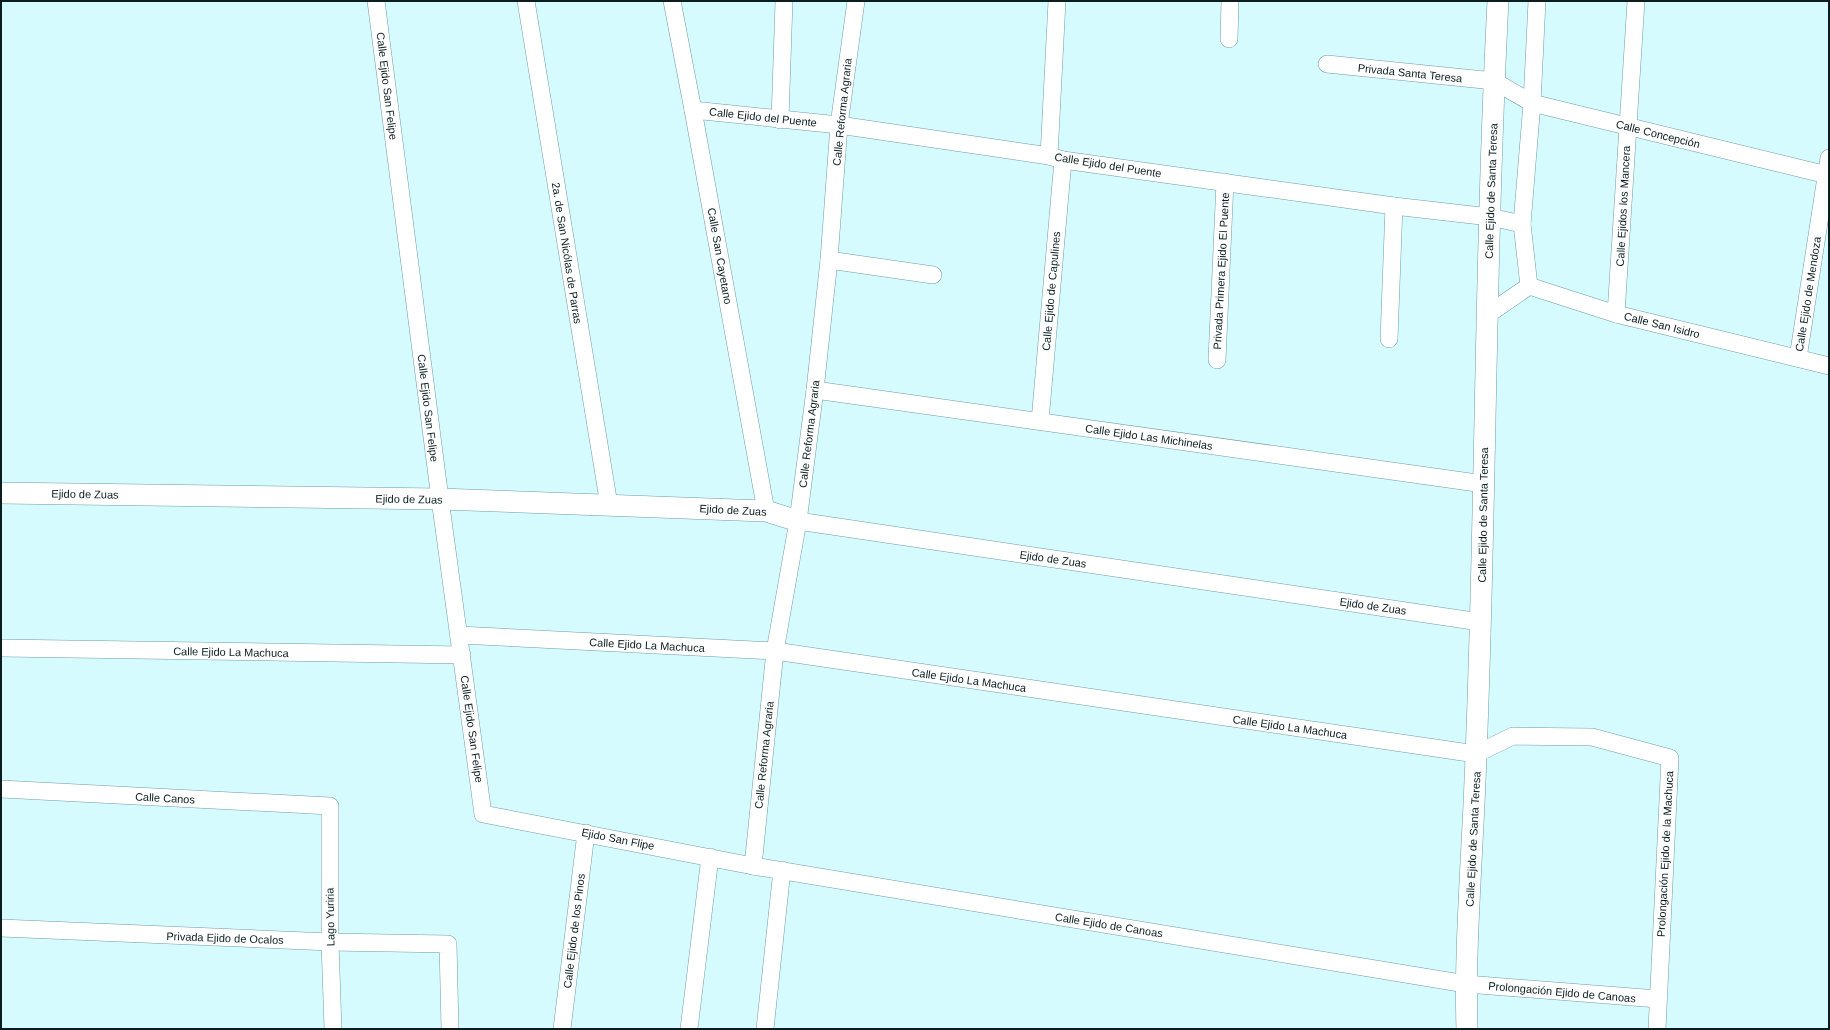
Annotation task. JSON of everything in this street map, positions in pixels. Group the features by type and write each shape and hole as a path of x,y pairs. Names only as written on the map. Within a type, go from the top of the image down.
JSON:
{"street":[{"name":"Calle Ejido San Felipe","path":"376,1 440,499 484,814"},
{"name":"2a. de San Nicólas de Parras","path":"526,1 608,506"},
{"name":"Calle San Cayetano","path":"672,1 766,511"},
{"path":"780,120 784,1"},
{"name":"Calle Reforma Agraria","path":"752,866 775,651 798,521 815,390 830,260 839,125 856,1"},
{"name":"Calle Ejido de Capulines","path":"1040,421 1056,158 1057,1"},
{"path":"1229,39 1230,1"},
{"name":"Calle Ejido de Santa Teresa","path":"1467,1029 1466,984 1476,754 1484,484 1487,316 1498,1"},
{"path":"1487,316 1529,286 1522,224 1532,103 1537,1"},
{"name":"Calle Ejidos los Mancera","path":"1616,314 1636,1"},
{"name":"Privada Santa Teresa","path":"1327,64 1494,82"},
{"name":"Calle Concepción","path":"1494,82 1532,103 1628,126 1828,167"},
{"name":"Calle Ejido del Puente","path":"693,110 839,125 1056,158 1394,206 1490,217 1522,224"},
{"name":"Calle Ejido de Mendoza","path":"1798,358 1828,167"},
{"name":"Privada Primera Ejido El Puente","path":"1217,360 1225,182"},
{"path":"1389,339 1394,206"},
{"path":"830,260 933,275"},
{"name":"Calle San Isidro","path":"1529,286 1616,314 1829,366"},
{"name":"Calle Ejido Las Michinelas","path":"815,390 1484,484"},
{"name":"Ejido de Zuas","path":"1,492 440,499 766,511 798,521 1480,622"},
{"name":"Calle Ejido La Machuca","path":"459,635 775,651 1476,754"},
{"name":"Calle Ejido La Machuca","path":"1,648 462,655"},
{"name":"Prolongación Ejido de la Machuca","path":"1476,754 1513,736 1592,737 1670,758 1657,1029"},
{"name":"Calle Canos","path":"1,789 330,806"},
{"name":"Lago Yuriria","path":"330,806 330,942 334,1029"},
{"name":"Ejido San Flipe","path":"484,814 752,866"},
{"name":"Calle Ejido de los Pinos","path":"562,1029 586,833"},
{"path":"689,1029 710,857"},
{"name":"Calle Ejido de Canoas","path":"752,866 1466,984"},
{"path":"765,1029 782,870"},
{"name":"Privada Ejido de Ocalos","path":"1,928 330,942 448,944 450,1029"},
{"name":"Prolongación Ejido de Canoas","path":"1466,984 1658,999"}]}
